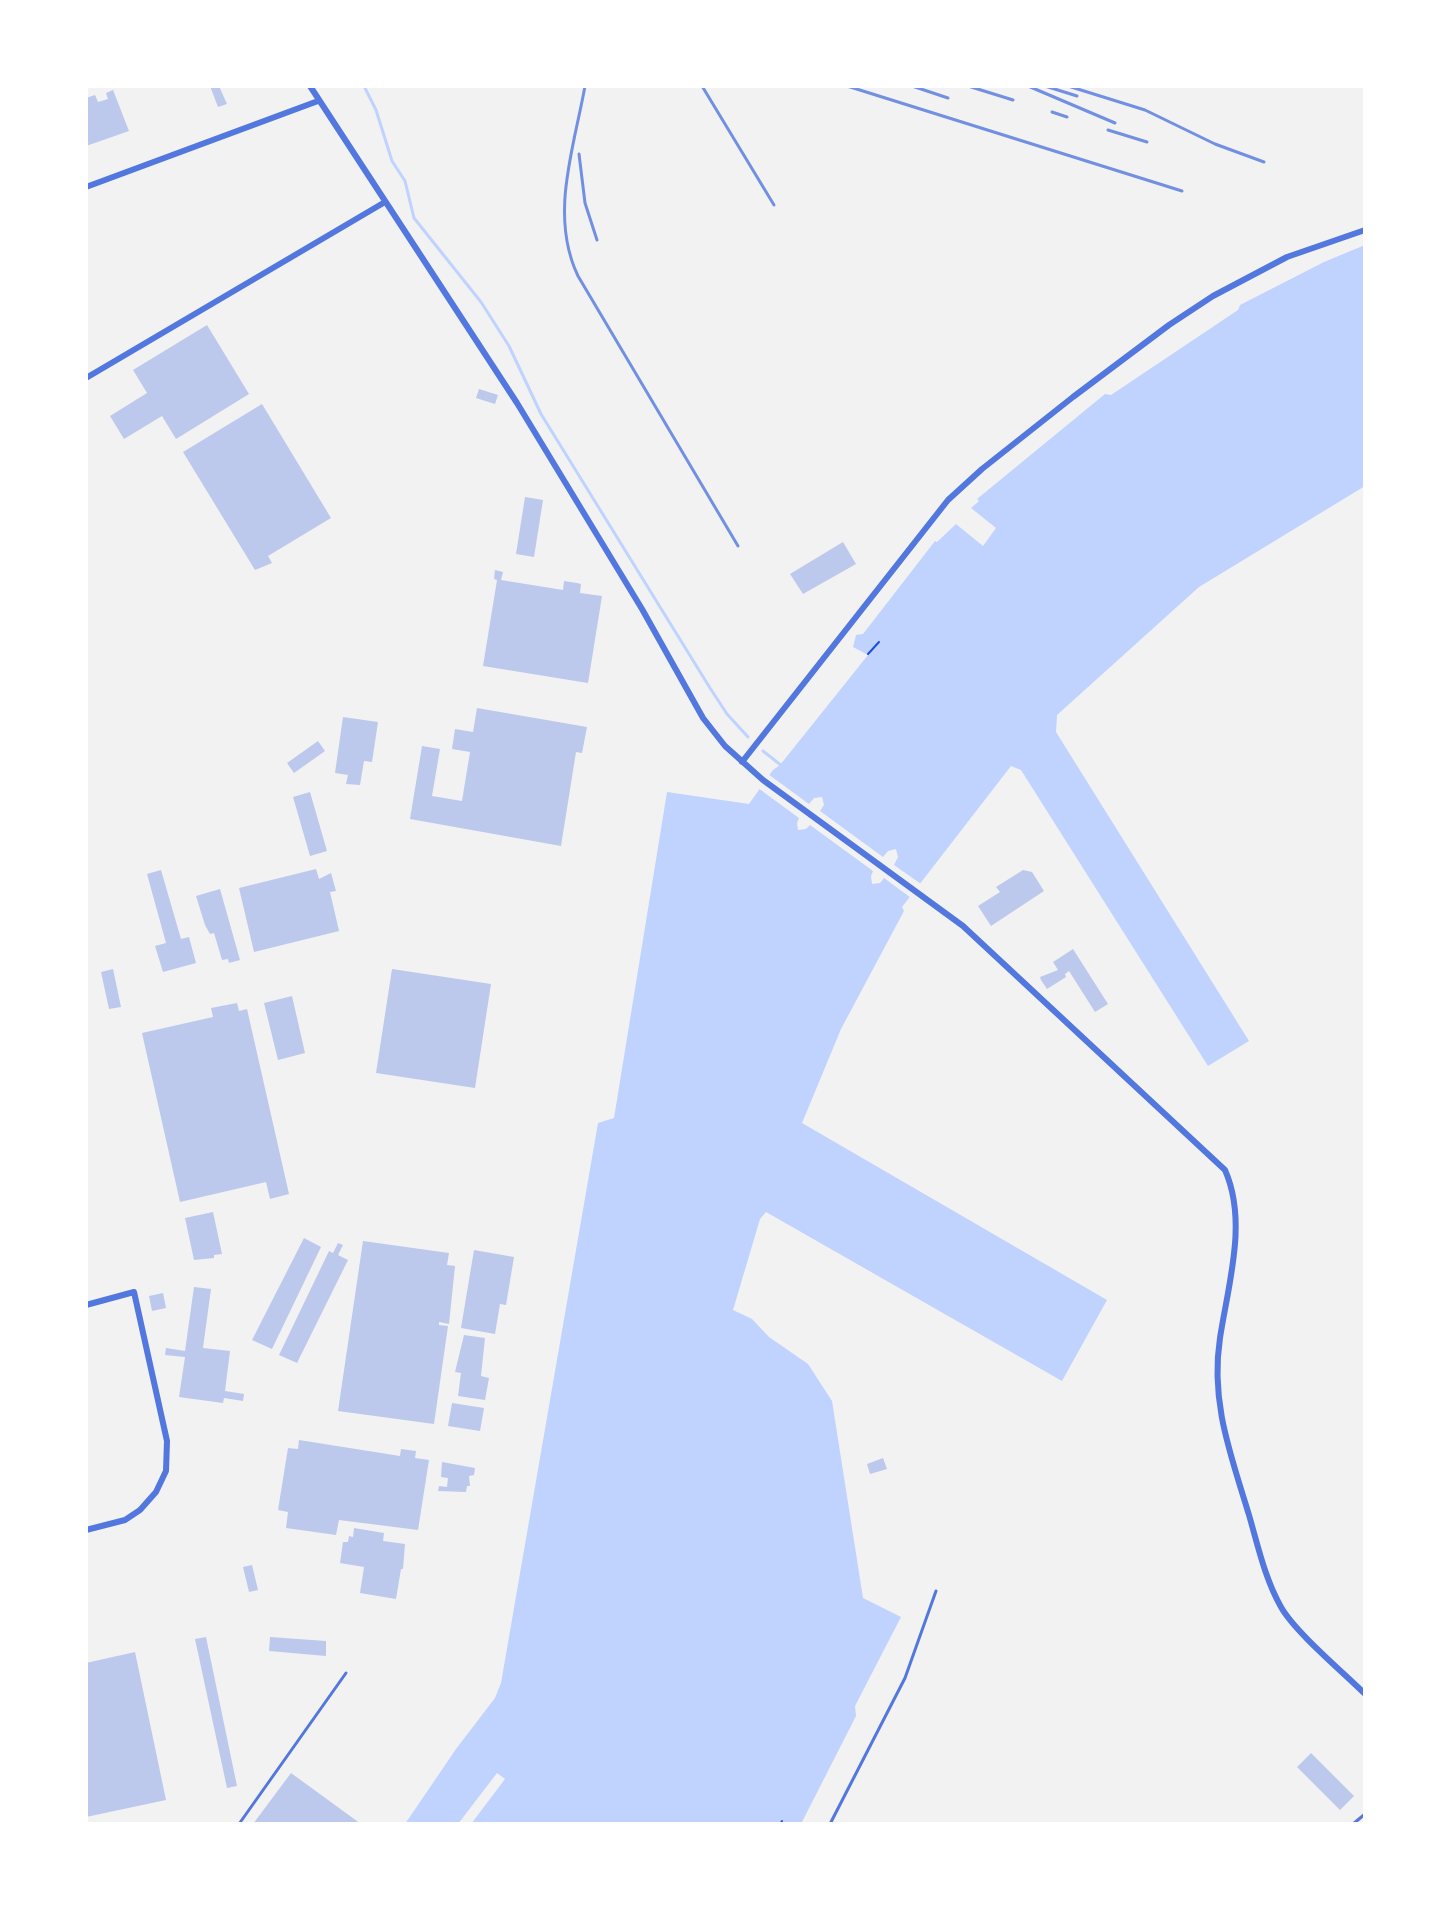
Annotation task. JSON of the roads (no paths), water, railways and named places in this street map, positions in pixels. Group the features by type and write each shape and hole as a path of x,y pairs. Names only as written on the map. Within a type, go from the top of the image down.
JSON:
{"street":[{"path":"310,86 517,403 642,609 703,718 725,746 763,780 963,926 1225,1170 1233,1195 1234,1226 1230,1287 1216,1373 1221,1419 1260,1554 1282,1608 1365,1694"},
{"path":"86,187 318,101"},
{"path":"86,378 385,202"},
{"path":"742,762 948,500 982,469 1157,334 1213,296 1287,257 1365,230"},
{"path":"86,1305 134,1292 168,1451 164,1478 146,1505 125,1520 86,1530"}],"lane":[{"path":"830,1824 905,1678 936,1591"},
{"path":"239,1824 346,1673"},
{"path":"1353,1824 1365,1814"}],"water":[{"path":"1365,245 1365,486 1199,587 1057,715 1056,732 1249,1041 1208,1066 1021,770 1011,766 902,907 904,911 841,1029 802,1123 1107,1300 1062,1381 766,1212 760,1219 733,1310 752,1319 769,1337 808,1364 832,1401 863,1598 901,1617 855,1706 856,1716 801,1824 471,1824 505,1779 497,1773 458,1824 405,1824 495,1698 501,1683 598,1123 614,1118 667,792 749,804 773,770 868,655 853,647 856,635 863,634 935,541 956,524 983,546 996,528 971,508 979,501 977,499 1105,394 1111,395 1238,310 1240,305 1324,262"}],"waterway":[{"path":"364,86 376,110 392,161 405,181 414,218 481,302 509,346 541,414 710,688 727,714 748,737"},
{"path":"763,751 782,766"}],"railway":[{"path":"585,86 566,181 565,229 570,253 578,276 738,546"},
{"path":"702,86 774,205"},
{"path":"847,86 1182,191"},
{"path":"912,86 948,98"},
{"path":"968,86 1013,100"},
{"path":"1028,86 1115,123"},
{"path":"1045,86 1077,96"},
{"path":"1068,86 1145,110 1215,144 1264,162"},
{"path":"1052,112 1067,117"},
{"path":"1108,130 1147,142"},
{"path":"579,154 585,203 597,240"}]}
